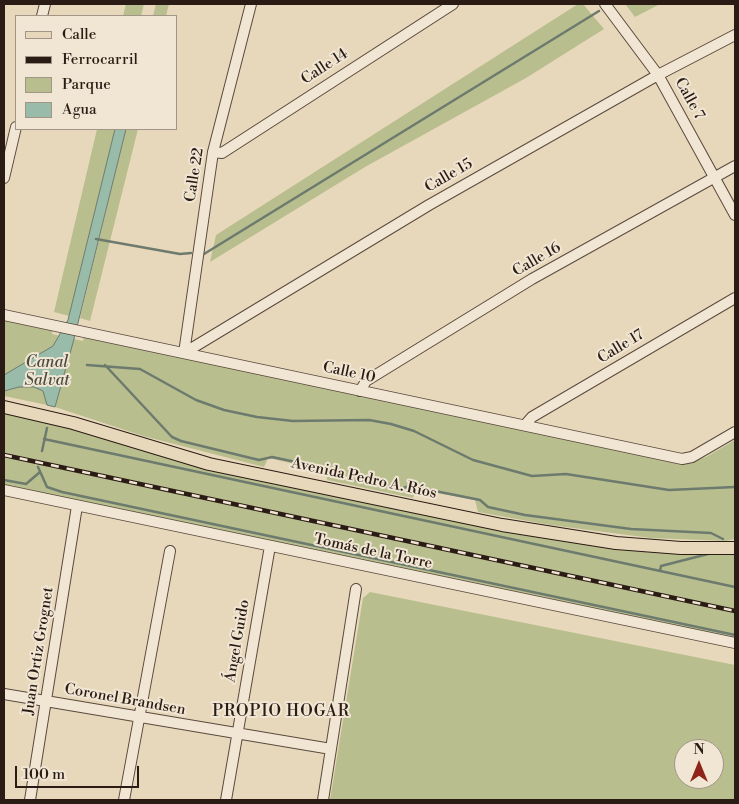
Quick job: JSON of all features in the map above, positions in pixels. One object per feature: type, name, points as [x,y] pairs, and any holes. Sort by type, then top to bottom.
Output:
[{"type":"main road","name":"Avenida Pedro A. Ríos","points":[[4,407],[73,423],[209,464],[502,525],[616,543],[681,548],[732,546]]},
{"type":"street","name":"Calle 22","points":[[184,353],[213,152],[250,4]]},
{"type":"street","name":"Calle 14","points":[[213,152],[222,153],[453,4]]},
{"type":"street","name":"Calle 7","points":[[605,4],[658,75],[735,215]]},
{"type":"street","name":"Calle 15","points":[[184,353],[428,205],[658,75],[735,35]]},
{"type":"street","points":[[4,178],[8,138]]},
{"type":"street","name":"Calle 16","points":[[360,391],[366,381],[532,279],[735,166]]},
{"type":"street","name":"Calle 17","points":[[525,426],[532,417],[735,298]]},
{"type":"street","name":"Calle 10","points":[[4,315],[525,426],[687,458],[735,432]]},
{"type":"street","name":"Tomás de la Torre","points":[[4,490],[735,644]]},
{"type":"street","name":"Juan Ortiz Grognet","points":[[30,800],[77,506]]},
{"type":"street","name":"Ángel Guido","points":[[226,800],[270,546]]},
{"type":"street","points":[[124,800],[170,551]]},
{"type":"street","points":[[323,800],[356,588]]},
{"type":"street","name":"Coronel Brandsen","points":[[4,694],[331,749]]},
{"type":"green space","points":[[126,4],[144,4],[141,15],[123,15]]},
{"type":"green space","points":[[156,4],[169,4],[166,15],[153,15]]},
{"type":"green space","points":[[578,4],[583,4],[604,29],[526,78],[365,167],[210,262],[216,235]]},
{"type":"green space","points":[[625,4],[660,4],[635,17]]},
{"type":"green space","points":[[97,130],[115,130],[69,316],[54,312]]},
{"type":"green space","points":[[126,130],[138,130],[90,321],[80,318]]},
{"type":"green space","points":[[4,318],[53,329],[52,334],[60,336],[53,346],[4,375]]},
{"type":"green space","points":[[84,337],[686,463],[706,457],[735,440],[735,539],[726,541],[651,538],[550,525],[478,512],[475,500],[416,489],[413,498],[327,480],[326,471],[268,458],[264,467],[143,436],[55,407],[74,339],[83,341]]},
{"type":"green space","points":[[19,387],[34,387],[43,391],[46,396],[47,405],[4,396],[4,391]]},
{"type":"green space","points":[[4,407],[135,443],[572,537],[735,548],[735,643],[4,490]]},
{"type":"green space","points":[[370,592],[735,665],[735,800],[330,800],[363,598]]},
{"type":"water","name":"Canal Salvat","points":[[115,130],[126,130],[74,339],[55,407],[47,405],[43,391],[34,387],[19,387],[4,391],[4,375],[53,346],[68,320]]},
{"type":"waterway","points":[[204,254],[599,11]]},
{"type":"waterway","points":[[96,239],[180,254],[191,253]]},
{"type":"waterway","points":[[87,365],[140,369],[196,400],[224,410],[257,417],[293,421],[369,420],[391,424],[414,431],[473,460],[532,476],[566,474],[669,490],[735,487]]},
{"type":"waterway","points":[[105,365],[172,437],[181,441],[259,460],[272,457],[338,471],[345,478],[400,489],[410,486],[480,500],[488,507],[525,515],[631,529],[711,533],[723,539]]},
{"type":"waterway","name":"Canal Salvat","points":[[42,451],[47,428]]},
{"type":"waterway","points":[[44,439],[735,587]]},
{"type":"waterway","points":[[38,467],[47,487],[62,492],[735,635]]},
{"type":"waterway","name":"Canal Salvat","points":[[4,480],[26,484],[40,472]]},
{"type":"waterway","points":[[660,571],[661,566],[708,554]]},
{"type":"railway","points":[[4,455],[735,611]]},
{"type":"district","name":"PROPIO HOGAR","points":[[281,712]]}]
